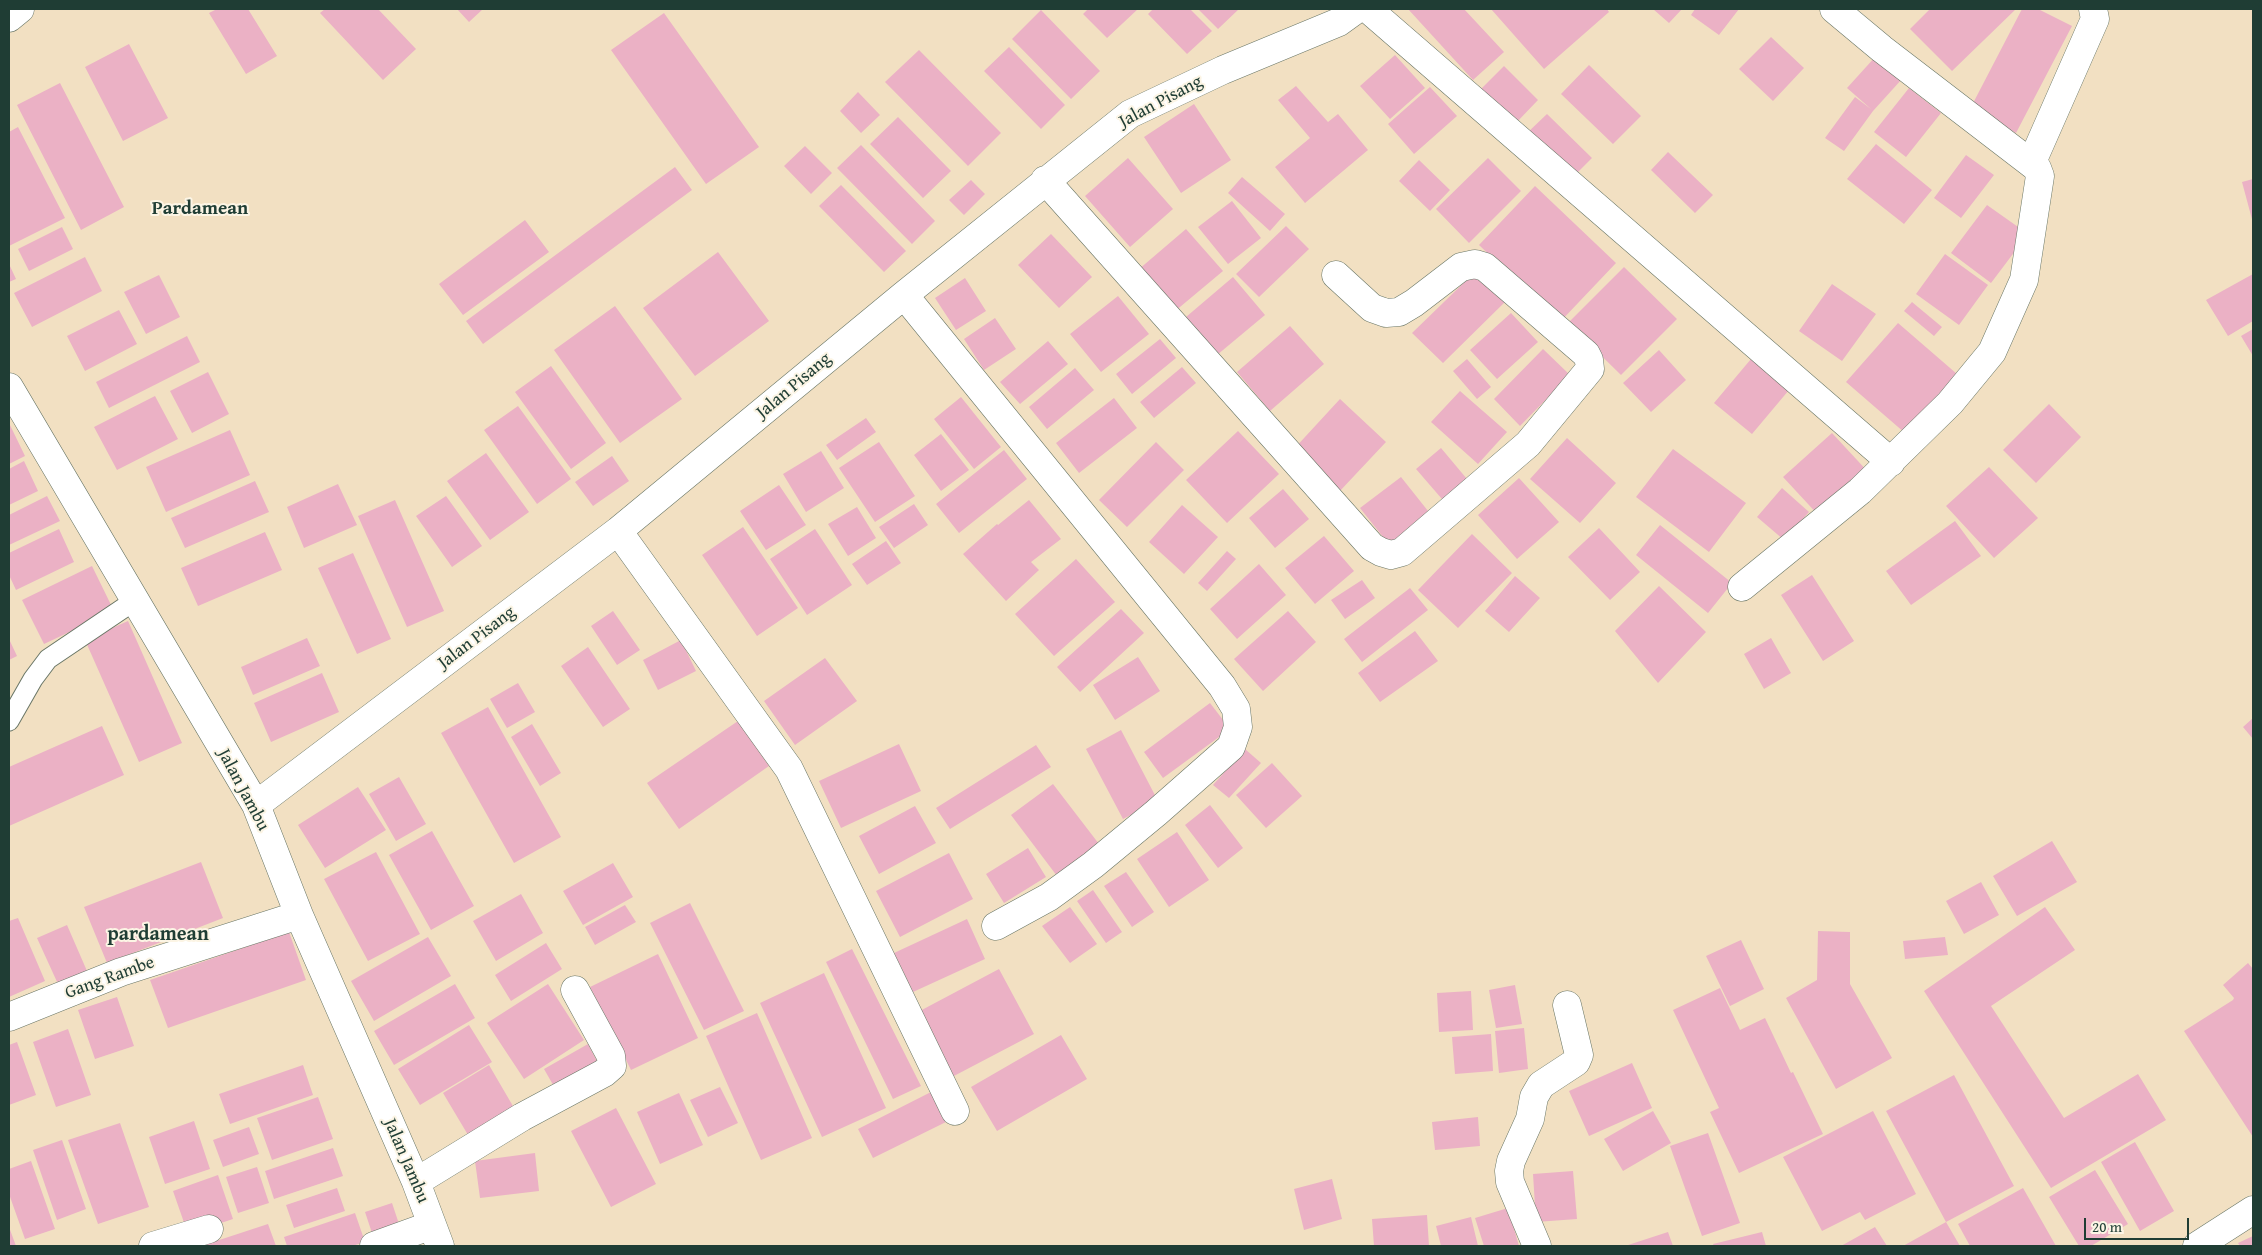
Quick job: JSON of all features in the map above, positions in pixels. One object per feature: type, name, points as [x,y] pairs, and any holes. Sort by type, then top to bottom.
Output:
[{"type":"street","points":[[9,18],[20,9]]},
{"type":"street","name":"Jalan Pisang","points":[[256,806],[618,531],[1045,180],[1130,114],[1223,70],[1339,22],[1357,9]]},
{"type":"street","points":[[1368,9],[1891,462]]},
{"type":"street","points":[[1742,587],[1834,514],[1891,462],[1950,403],[1992,352],[2024,280],[2040,176],[2037,168],[2032,162],[1882,49],[1834,9]]},
{"type":"street","points":[[2032,162],[2095,19],[2093,9]]},
{"type":"street","points":[[1045,180],[1372,547],[1391,555],[1406,549],[1528,444],[1590,369],[1589,360],[1586,354],[1485,267],[1475,264],[1460,266],[1414,303],[1399,312],[1393,313],[1386,313],[1372,308],[1336,275]]},
{"type":"street","points":[[904,295],[1222,686],[1236,709],[1238,728],[1231,747],[1094,864],[1049,897],[996,926]]},
{"type":"street","name":"Jalan Jambu","points":[[9,387],[256,806],[299,915],[416,1182],[436,1236]]},
{"type":"street","points":[[618,531],[788,769],[955,1111]]},
{"type":"street","name":"Gang Rambe","points":[[9,1017],[121,972],[299,915]]},
{"type":"street","points":[[416,1182],[522,1117],[604,1073],[612,1066],[611,1056],[575,990]]},
{"type":"street","points":[[1538,1246],[1510,1182],[1509,1171],[1530,1119],[1534,1097],[1541,1085],[1576,1062],[1579,1055],[1568,1005]]},
{"type":"street","points":[[2197,1246],[2253,1210]]},
{"type":"street","points":[[163,1245],[209,1229]]},
{"type":"street","points":[[374,1246],[436,1236]]},
{"type":"lane","points":[[9,720],[33,679],[48,658],[134,601]]},
{"type":"building","points":[[217,9],[248,9],[277,56],[246,74],[209,13]]},
{"type":"building","points":[[325,9],[378,9],[416,49],[383,80],[320,13]]},
{"type":"building","points":[[457,9],[483,9],[469,22]]},
{"type":"building","points":[[1088,9],[1138,9],[1107,38],[1083,14]]},
{"type":"building","points":[[1153,9],[1190,9],[1212,31],[1187,54],[1148,14]]},
{"type":"building","points":[[1198,9],[1239,9],[1218,29]]},
{"type":"building","points":[[1408,9],[1464,9],[1504,52],[1473,80]]},
{"type":"building","points":[[1491,9],[1607,9],[1609,12],[1544,69]]},
{"type":"building","points":[[1653,9],[1682,9],[1669,23]]},
{"type":"building","points":[[1695,9],[1739,9],[1719,35],[1691,15]]},
{"type":"building","points":[[1930,9],[2016,9],[1952,71],[1910,29]]},
{"type":"building","points":[[2022,9],[2038,9],[2072,26],[2016,133],[1970,109]]},
{"type":"building","points":[[1041,10],[1100,71],[1071,99],[1012,39]]},
{"type":"building","points":[[664,13],[759,147],[706,184],[611,50]]},
{"type":"building","points":[[1771,37],[1804,68],[1773,101],[1739,69]]},
{"type":"building","points":[[129,44],[168,118],[123,141],[85,67]]},
{"type":"building","points":[[1009,47],[1065,105],[1041,129],[984,71]]},
{"type":"building","points":[[919,50],[1001,133],[968,166],[885,82]]},
{"type":"building","points":[[1395,55],[1425,88],[1390,119],[1360,86]]},
{"type":"building","points":[[1876,56],[1902,79],[1873,111],[1844,151],[1825,138],[1855,97],[1871,109],[1847,88]]},
{"type":"building","points":[[1589,65],[1641,116],[1613,144],[1561,94]]},
{"type":"building","points":[[1504,66],[1538,100],[1515,124],[1480,90]]},
{"type":"building","points":[[60,83],[124,207],[81,230],[17,105]]},
{"type":"building","points":[[1296,86],[1328,122],[1338,114],[1368,150],[1305,203],[1275,167],[1310,138],[1278,100]]},
{"type":"building","points":[[1430,87],[1457,116],[1414,154],[1388,124]]},
{"type":"building","points":[[1909,88],[1941,113],[1906,157],[1874,132]]},
{"type":"building","points":[[858,92],[880,115],[861,133],[840,111]]},
{"type":"building","points":[[1194,104],[1231,160],[1181,193],[1144,137]]},
{"type":"building","points":[[1547,114],[1592,158],[1571,179],[1526,134]]},
{"type":"building","points":[[898,117],[951,171],[923,198],[870,144]]},
{"type":"building","points":[[18,127],[65,218],[9,246],[9,132]]},
{"type":"building","points":[[1876,144],[1932,190],[1904,224],[1847,179]]},
{"type":"building","points":[[861,145],[935,221],[912,244],[837,168]]},
{"type":"building","points":[[805,146],[832,173],[811,194],[784,166]]},
{"type":"building","points":[[1668,152],[1713,195],[1695,213],[1651,170]]},
{"type":"building","points":[[1966,155],[1994,175],[1961,218],[1934,198]]},
{"type":"building","points":[[1128,158],[1173,209],[1130,247],[1085,196]]},
{"type":"building","points":[[1488,158],[1521,191],[1469,243],[1436,209]]},
{"type":"building","points":[[1419,160],[1450,190],[1430,211],[1399,181]]},
{"type":"building","points":[[675,167],[692,190],[483,344],[466,321]]},
{"type":"building","points":[[1242,177],[1285,214],[1270,231],[1228,193]]},
{"type":"building","points":[[2253,179],[2253,223],[2242,182]]},
{"type":"building","points":[[971,180],[985,194],[964,215],[949,200]]},
{"type":"building","points":[[841,185],[906,251],[884,272],[819,206]]},
{"type":"building","points":[[1535,186],[1616,263],[1560,322],[1479,245]]},
{"type":"building","points":[[1232,201],[1261,238],[1228,264],[1198,227]]},
{"type":"building","points":[[1987,205],[2028,234],[1991,283],[1951,253]]},
{"type":"building","points":[[525,220],[549,252],[463,315],[439,284]]},
{"type":"building","points":[[1286,226],[1309,249],[1259,297],[1236,274]]},
{"type":"building","points":[[62,227],[73,249],[29,271],[18,249]]},
{"type":"building","points":[[1186,229],[1223,271],[1174,312],[1138,270]]},
{"type":"building","points":[[1051,234],[1092,277],[1059,308],[1018,265]]},
{"type":"building","points":[[718,252],[769,321],[695,376],[643,308]]},
{"type":"building","points":[[1945,254],[1988,285],[1959,325],[1916,294]]},
{"type":"building","points":[[85,257],[102,291],[32,327],[14,293]]},
{"type":"building","points":[[9,264],[16,279],[9,282]]},
{"type":"building","points":[[1624,267],[1677,319],[1621,375],[1568,323]]},
{"type":"building","points":[[1477,270],[1507,300],[1443,363],[1412,333]]},
{"type":"building","points":[[2253,274],[2253,321],[2228,336],[2206,300]]},
{"type":"building","points":[[159,275],[180,317],[146,334],[124,292]]},
{"type":"building","points":[[1233,277],[1265,315],[1217,355],[1186,317]]},
{"type":"building","points":[[965,278],[986,311],[956,330],[935,298]]},
{"type":"building","points":[[1832,284],[1876,314],[1842,361],[1799,331]]},
{"type":"building","points":[[1118,296],[1149,334],[1101,372],[1070,334]]},
{"type":"building","points":[[1912,302],[1942,327],[1934,336],[1904,311]]},
{"type":"building","points":[[615,306],[682,399],[620,443],[554,350]]},
{"type":"building","points":[[119,310],[137,344],[85,371],[67,336]]},
{"type":"building","points":[[1511,313],[1538,342],[1497,379],[1470,350]]},
{"type":"building","points":[[995,318],[1016,349],[984,370],[964,339]]},
{"type":"building","points":[[1898,323],[1957,374],[1905,433],[1846,382]]},
{"type":"building","points":[[1290,326],[1324,364],[1270,411],[1237,372]]},
{"type":"building","points":[[2253,329],[2253,356],[2241,336]]},
{"type":"building","points":[[187,336],[200,362],[109,408],[96,382]]},
{"type":"building","points":[[1160,339],[1176,358],[1132,394],[1116,374]]},
{"type":"building","points":[[1048,341],[1068,364],[1020,404],[1000,382]]},
{"type":"building","points":[[1543,349],[1570,375],[1520,426],[1494,399]]},
{"type":"building","points":[[1659,350],[1686,380],[1651,412],[1623,383]]},
{"type":"building","points":[[1467,359],[1491,387],[1477,399],[1453,371]]},
{"type":"building","points":[[1751,359],[1789,390],[1752,434],[1714,403]]},
{"type":"building","points":[[551,366],[606,443],[571,469],[515,392]]},
{"type":"building","points":[[1182,367],[1196,383],[1154,418],[1140,402]]},
{"type":"building","points":[[1075,368],[1094,390],[1047,429],[1029,407]]},
{"type":"building","points":[[208,372],[229,414],[192,433],[170,391]]},
{"type":"building","points":[[1460,391],[1507,432],[1478,464],[1431,422]]},
{"type":"building","points":[[155,396],[178,439],[117,470],[94,427]]},
{"type":"building","points":[[961,397],[1001,447],[974,469],[934,419]]},
{"type":"building","points":[[1114,398],[1137,428],[1079,473],[1056,443]]},
{"type":"building","points":[[1340,399],[1386,442],[1339,492],[1293,450]]},
{"type":"building","points":[[2049,404],[2081,437],[2036,483],[2003,450]]},
{"type":"building","points":[[518,406],[571,479],[537,504],[484,430]]},
{"type":"building","points":[[866,418],[876,432],[837,460],[826,445]]},
{"type":"building","points":[[9,423],[25,456],[9,464]]},
{"type":"building","points":[[230,430],[250,475],[166,512],[146,467]]},
{"type":"building","points":[[1238,431],[1279,474],[1227,523],[1186,480]]},
{"type":"building","points":[[1832,433],[1870,474],[1821,518],[1783,477]]},
{"type":"building","points":[[941,434],[969,470],[941,491],[914,455]]},
{"type":"building","points":[[1567,438],[1616,483],[1580,523],[1530,479]]},
{"type":"building","points":[[879,442],[915,496],[875,522],[839,468]]},
{"type":"building","points":[[1156,442],[1184,470],[1127,527],[1099,500]]},
{"type":"building","points":[[1441,448],[1472,485],[1448,506],[1416,469]]},
{"type":"building","points":[[1673,449],[1746,503],[1709,552],[1636,497]]},
{"type":"building","points":[[1004,450],[1027,479],[959,533],[936,504]]},
{"type":"building","points":[[821,451],[844,488],[806,512],[783,474]]},
{"type":"building","points":[[486,453],[529,512],[490,540],[447,481]]},
{"type":"building","points":[[612,456],[629,481],[593,506],[575,482]]},
{"type":"building","points":[[24,461],[38,491],[9,505],[9,469]]},
{"type":"building","points":[[1989,467],[2038,518],[1994,558],[1946,506]]},
{"type":"building","points":[[1401,477],[1432,516],[1391,547],[1360,508]]},
{"type":"building","points":[[1519,478],[1559,522],[1517,559],[1478,515]]},
{"type":"building","points":[[255,481],[269,512],[185,548],[171,518]]},
{"type":"building","points":[[338,484],[357,525],[304,548],[287,507]]},
{"type":"building","points":[[779,485],[806,525],[766,550],[740,511]]},
{"type":"building","points":[[1782,488],[1809,512],[1784,540],[1757,517]]},
{"type":"building","points":[[1283,489],[1309,519],[1275,548],[1249,518]]},
{"type":"building","points":[[47,496],[60,521],[9,545],[9,515]]},
{"type":"building","points":[[446,496],[482,546],[452,567],[416,516]]},
{"type":"building","points":[[395,500],[444,611],[407,627],[358,516]]},
{"type":"building","points":[[1029,500],[1061,539],[1031,562],[1039,570],[1006,601],[963,554],[997,524]]},
{"type":"building","points":[[914,504],[928,525],[894,548],[879,527]]},
{"type":"building","points":[[1182,505],[1218,537],[1184,574],[1149,542]]},
{"type":"building","points":[[857,507],[876,538],[848,556],[828,524]]},
{"type":"building","points":[[1955,521],[1981,556],[1911,605],[1886,571]]},
{"type":"building","points":[[1660,525],[1732,583],[1708,613],[1636,555]]},
{"type":"building","points":[[743,527],[798,608],[757,636],[702,555]]},
{"type":"building","points":[[1599,528],[1640,572],[1610,600],[1568,557]]},
{"type":"building","points":[[59,529],[74,562],[16,590],[9,575],[9,553]]},
{"type":"building","points":[[815,529],[852,585],[807,615],[770,559]]},
{"type":"building","points":[[265,532],[282,570],[198,606],[181,568]]},
{"type":"building","points":[[1472,534],[1512,573],[1458,628],[1418,590]]},
{"type":"building","points":[[1324,536],[1354,571],[1315,604],[1285,568]]},
{"type":"building","points":[[886,541],[901,563],[867,585],[852,564]]},
{"type":"building","points":[[1227,551],[1236,559],[1207,591],[1198,583]]},
{"type":"building","points":[[353,553],[391,639],[357,654],[318,568]]},
{"type":"building","points":[[1076,559],[1115,602],[1054,656],[1015,614]]},
{"type":"building","points":[[1259,564],[1286,595],[1237,639],[1210,609]]},
{"type":"building","points":[[92,566],[114,611],[44,644],[22,600]]},
{"type":"building","points":[[1812,575],[1854,641],[1823,661],[1781,595]]},
{"type":"building","points":[[1515,576],[1540,598],[1509,632],[1485,611]]},
{"type":"building","points":[[1362,580],[1375,598],[1345,619],[1331,600]]},
{"type":"building","points":[[1659,586],[1706,632],[1658,683],[1615,631]]},
{"type":"building","points":[[1410,588],[1428,610],[1362,662],[1344,639]]},
{"type":"building","points":[[1121,609],[1144,633],[1080,692],[1057,667]]},
{"type":"building","points":[[613,611],[640,650],[617,665],[591,626]]},
{"type":"building","points":[[1288,611],[1316,642],[1263,691],[1234,659]]},
{"type":"building","points":[[128,621],[182,743],[139,762],[85,640]]},
{"type":"building","points":[[1415,631],[1438,661],[1380,702],[1358,673]]},
{"type":"building","points":[[307,638],[320,666],[253,695],[241,667]]},
{"type":"building","points":[[1771,638],[1791,673],[1764,689],[1744,654]]},
{"type":"building","points":[[9,639],[17,656],[9,660]]},
{"type":"building","points":[[681,640],[696,671],[658,690],[643,660]]},
{"type":"building","points":[[588,647],[630,709],[603,727],[561,666]]},
{"type":"building","points":[[1138,657],[1160,691],[1115,720],[1093,685]]},
{"type":"building","points":[[825,658],[857,701],[795,745],[764,701]]},
{"type":"building","points":[[322,673],[339,712],[271,742],[254,703]]},
{"type":"building","points":[[518,683],[535,712],[507,728],[490,699]]},
{"type":"building","points":[[1210,703],[1230,729],[1163,778],[1144,752]]},
{"type":"building","points":[[488,707],[561,837],[514,863],[441,733]]},
{"type":"building","points":[[2253,718],[2253,739],[2243,727]]},
{"type":"building","points":[[738,721],[769,766],[679,829],[647,783]]},
{"type":"building","points":[[532,724],[561,773],[540,786],[511,737]]},
{"type":"building","points":[[102,726],[124,775],[9,826],[9,767]]},
{"type":"building","points":[[1121,730],[1158,801],[1123,819],[1086,749]]},
{"type":"building","points":[[899,744],[921,791],[841,828],[819,781]]},
{"type":"building","points":[[1036,745],[1051,767],[950,829],[936,808]]},
{"type":"building","points":[[1245,749],[1261,763],[1229,798],[1213,785]]},
{"type":"building","points":[[1272,763],[1302,796],[1266,828],[1236,795]]},
{"type":"building","points":[[399,777],[426,824],[396,841],[369,794]]},
{"type":"building","points":[[1053,784],[1099,844],[1057,876],[1011,815]]},
{"type":"building","points":[[358,787],[386,830],[325,868],[298,825]]},
{"type":"building","points":[[1210,805],[1243,848],[1218,868],[1185,825]]},
{"type":"building","points":[[915,806],[936,843],[879,874],[859,836]]},
{"type":"building","points":[[432,831],[474,906],[431,930],[389,855]]},
{"type":"building","points":[[1177,832],[1209,880],[1169,907],[1137,859]]},
{"type":"building","points":[[2052,841],[2077,882],[2017,916],[1993,876]]},
{"type":"building","points":[[1028,848],[1046,877],[1004,903],[986,874]]},
{"type":"building","points":[[376,852],[420,934],[368,961],[324,879]]},
{"type":"building","points":[[949,853],[973,899],[900,937],[876,891]]},
{"type":"building","points":[[201,862],[223,918],[107,963],[84,907]]},
{"type":"building","points":[[613,863],[633,897],[583,925],[563,891]]},
{"type":"building","points":[[1126,872],[1154,912],[1132,927],[1104,886]]},
{"type":"building","points":[[1981,882],[1999,915],[1964,934],[1946,901]]},
{"type":"building","points":[[1093,890],[1122,932],[1106,943],[1077,901]]},
{"type":"building","points":[[521,894],[543,933],[496,961],[473,921]]},
{"type":"building","points":[[690,903],[744,1011],[704,1030],[650,923]]},
{"type":"building","points":[[625,905],[636,922],[595,945],[585,927]]},
{"type":"building","points":[[1070,907],[1097,944],[1070,963],[1042,926]]},
{"type":"building","points":[[2045,907],[2075,950],[1991,1006],[2064,1118],[2138,1074],[2166,1120],[2051,1188],[1924,991]]},
{"type":"building","points":[[18,918],[45,981],[9,997],[9,921]]},
{"type":"building","points":[[967,919],[985,959],[913,992],[894,953]]},
{"type":"building","points":[[67,925],[87,971],[58,984],[37,938]]},
{"type":"building","points":[[1818,931],[1850,932],[1850,984],[1892,1058],[1836,1089],[1786,998],[1817,980]]},
{"type":"building","points":[[289,932],[306,980],[168,1028],[150,980]]},
{"type":"building","points":[[428,937],[451,976],[374,1021],[351,981]]},
{"type":"building","points":[[1945,937],[1948,955],[1905,959],[1903,941]]},
{"type":"building","points":[[1741,940],[1764,989],[1730,1006],[1706,956]]},
{"type":"building","points":[[546,943],[562,969],[511,1001],[495,975]]},
{"type":"building","points":[[852,949],[921,1086],[893,1099],[826,962]]},
{"type":"building","points":[[658,954],[698,1038],[631,1070],[590,987]]},
{"type":"building","points":[[2248,963],[2253,969],[2253,1137],[2184,1031],[2233,1000],[2234,998],[2223,985]]},
{"type":"building","points":[[999,969],[1034,1034],[952,1077],[918,1012]]},
{"type":"building","points":[[824,973],[886,1108],[822,1137],[760,1003]]},
{"type":"building","points":[[455,984],[475,1018],[394,1065],[374,1031]]},
{"type":"building","points":[[548,984],[584,1040],[524,1079],[487,1023]]},
{"type":"building","points":[[1515,985],[1522,1024],[1496,1028],[1489,990]]},
{"type":"building","points":[[1720,988],[1740,1030],[1765,1018],[1823,1134],[1739,1173],[1710,1112],[1719,1108],[1673,1010]]},
{"type":"building","points":[[1471,991],[1473,1030],[1439,1032],[1437,993]]},
{"type":"building","points":[[117,997],[134,1046],[95,1059],[78,1010]]},
{"type":"building","points":[[757,1013],[812,1138],[761,1160],[706,1036]]},
{"type":"building","points":[[469,1025],[492,1062],[420,1105],[398,1069]]},
{"type":"building","points":[[1524,1028],[1528,1069],[1499,1073],[1495,1031]]},
{"type":"building","points":[[68,1029],[91,1095],[56,1107],[33,1042]]},
{"type":"building","points":[[1491,1034],[1493,1071],[1455,1074],[1452,1037]]},
{"type":"building","points":[[1061,1035],[1087,1079],[997,1131],[971,1087]]},
{"type":"building","points":[[17,1042],[36,1095],[9,1105],[9,1045]]},
{"type":"building","points":[[588,1044],[599,1065],[556,1090],[544,1069]]},
{"type":"building","points":[[1632,1063],[1652,1108],[1589,1136],[1569,1091]]},
{"type":"building","points":[[303,1065],[313,1095],[230,1124],[219,1094]]},
{"type":"building","points":[[489,1065],[517,1113],[471,1140],[443,1093]]},
{"type":"building","points":[[1954,1075],[2014,1186],[1946,1222],[1886,1111]]},
{"type":"building","points":[[720,1087],[738,1123],[708,1137],[690,1100]]},
{"type":"building","points":[[931,1092],[946,1122],[873,1158],[858,1129]]},
{"type":"building","points":[[679,1093],[703,1145],[660,1164],[637,1112]]},
{"type":"building","points":[[318,1097],[333,1139],[272,1160],[257,1118]]},
{"type":"building","points":[[616,1108],[656,1184],[611,1207],[571,1131]]},
{"type":"building","points":[[1653,1111],[1671,1143],[1623,1171],[1604,1139]]},
{"type":"building","points":[[1873,1111],[1916,1194],[1865,1220],[1860,1212],[1822,1231],[1783,1157]]},
{"type":"building","points":[[1478,1117],[1480,1146],[1435,1150],[1432,1122]]},
{"type":"building","points":[[194,1121],[210,1169],[165,1184],[149,1137]]},
{"type":"building","points":[[120,1123],[149,1207],[98,1224],[68,1140]]},
{"type":"building","points":[[249,1127],[259,1154],[223,1167],[213,1140]]},
{"type":"building","points":[[1708,1133],[1740,1223],[1702,1236],[1670,1146]]},
{"type":"building","points":[[62,1140],[86,1209],[57,1220],[33,1150]]},
{"type":"building","points":[[2135,1142],[2174,1211],[2140,1231],[2101,1162]]},
{"type":"building","points":[[333,1148],[343,1176],[274,1199],[265,1171]]},
{"type":"building","points":[[535,1153],[539,1191],[480,1198],[475,1161]]},
{"type":"building","points":[[31,1161],[55,1229],[25,1239],[9,1194],[9,1169]]},
{"type":"building","points":[[257,1167],[269,1203],[238,1213],[226,1177]]},
{"type":"building","points":[[2095,1170],[2128,1224],[2091,1246],[2079,1246],[2049,1197]]},
{"type":"building","points":[[1573,1171],[1577,1219],[1536,1222],[1533,1174]]},
{"type":"building","points":[[218,1175],[233,1219],[188,1234],[173,1191]]},
{"type":"building","points":[[1332,1179],[1342,1219],[1304,1230],[1294,1189]]},
{"type":"building","points":[[337,1188],[345,1211],[294,1228],[286,1205]]},
{"type":"building","points":[[2023,1188],[2056,1246],[1970,1246],[1958,1224]]},
{"type":"building","points":[[392,1203],[401,1230],[374,1239],[365,1212]]},
{"type":"building","points":[[1508,1208],[1519,1246],[1484,1246],[1475,1218]]},
{"type":"building","points":[[355,1213],[365,1242],[352,1246],[287,1246],[284,1237]]},
{"type":"building","points":[[1427,1215],[1429,1246],[1374,1246],[1372,1219]]},
{"type":"building","points":[[1471,1217],[1478,1246],[1441,1246],[1436,1226]]},
{"type":"building","points":[[1946,1222],[1960,1246],[1903,1246]]},
{"type":"building","points":[[268,1224],[276,1246],[201,1246]]},
{"type":"building","points":[[9,1227],[16,1246],[9,1246]]},
{"type":"building","points":[[1875,1227],[1887,1246],[1841,1246]]},
{"type":"building","points":[[1668,1232],[1673,1246],[1625,1246]]},
{"type":"building","points":[[1762,1232],[1766,1246],[1714,1246],[1713,1244]]},
{"type":"building","points":[[2253,1236],[2253,1246],[2240,1246],[2238,1243]]},
{"type":"district","name":"Pardamean","points":[[200,209]]},
{"type":"district","name":"pardamean","points":[[158,935]]}]
